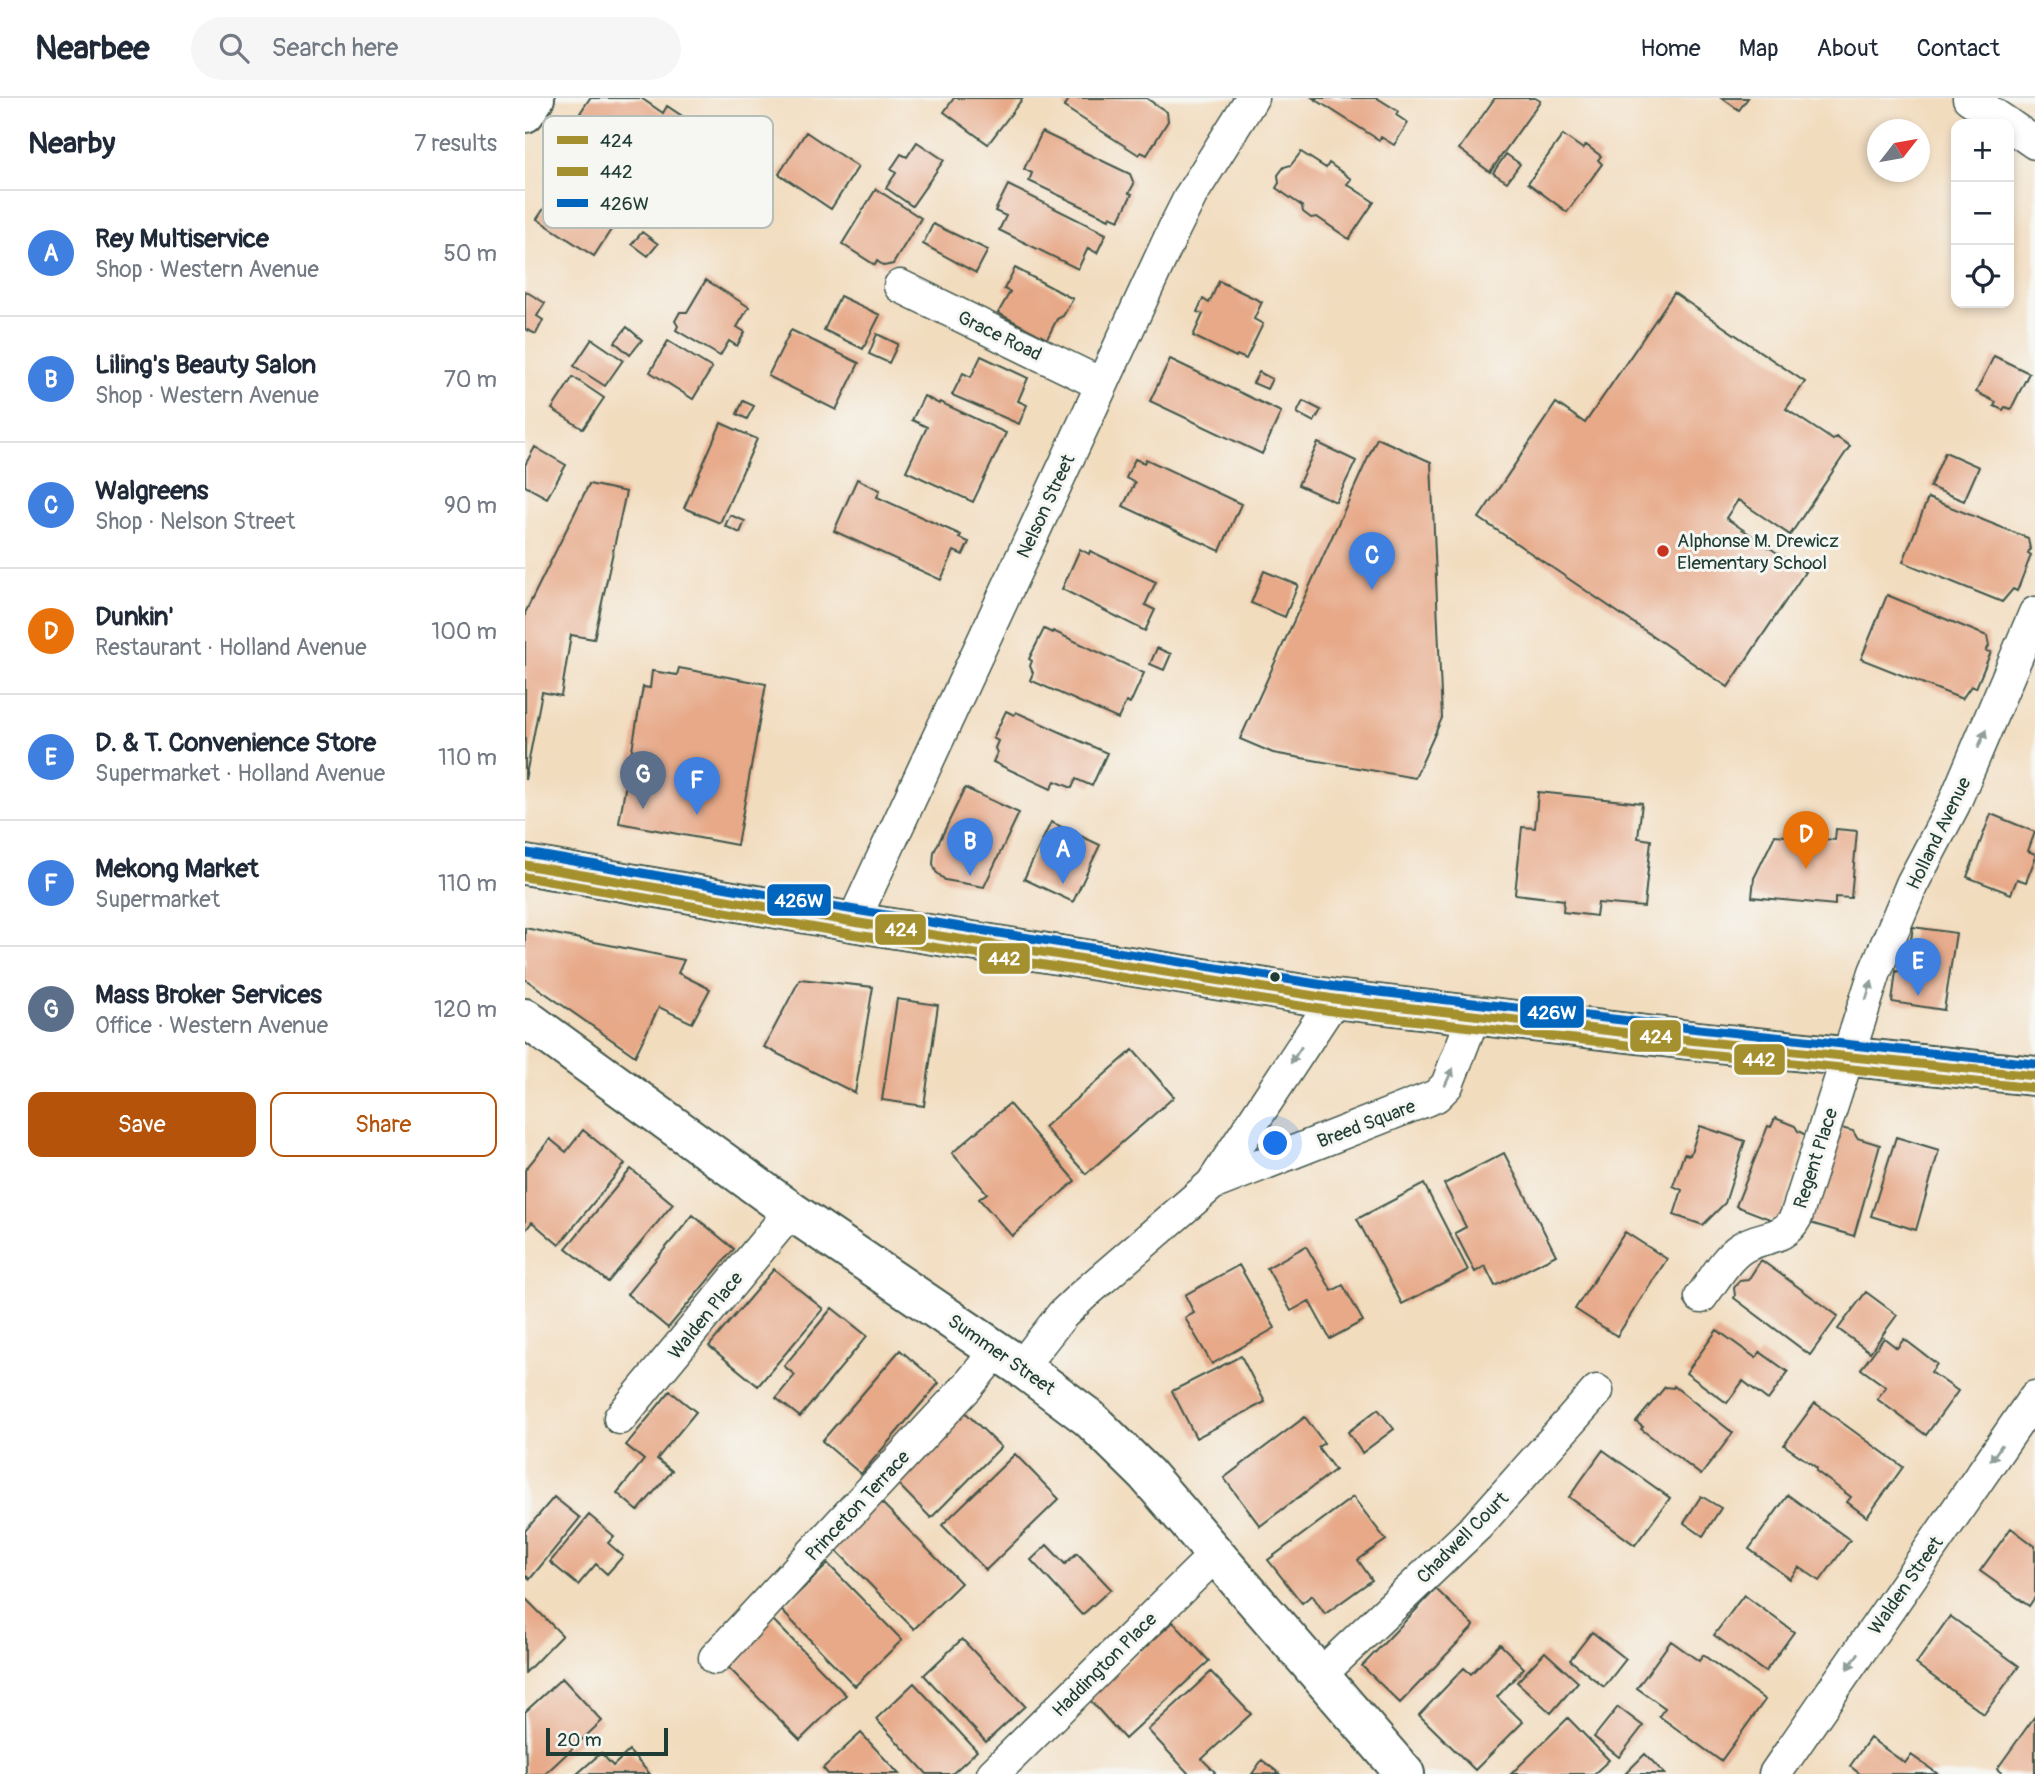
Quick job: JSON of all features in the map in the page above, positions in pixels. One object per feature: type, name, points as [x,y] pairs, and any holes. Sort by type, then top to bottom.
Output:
[{"type":"main road","points":[[525,113],[535,98]]},
{"type":"main road","points":[[525,866],[1334,999],[2035,1076]]},
{"type":"main road","name":"Summer Street","points":[[525,1018],[791,1211],[1009,1358],[1089,1418],[1146,1474],[1405,1774]]},
{"type":"street","name":"Nelson Street","points":[[853,922],[1191,195],[1252,98]]},
{"type":"street","points":[[1969,98],[1999,119]]},
{"type":"street","points":[[2014,129],[2035,143]]},
{"type":"street","name":"Grace Road","points":[[900,286],[1101,384]]},
{"type":"street","name":"Holland Avenue","points":[[1849,1056],[1875,972],[1892,930],[1912,884],[1954,804],[2035,613]]},
{"type":"street","name":"Breed Square","points":[[1009,1358],[1212,1184],[1334,999]]},
{"type":"street","name":"Breed Square","points":[[1212,1184],[1436,1096],[1447,1085],[1474,1015]]},
{"type":"street","name":"Regent Place","points":[[1701,1297],[1740,1249],[1780,1235],[1791,1226],[1849,1056]]},
{"type":"street","name":"Walden Place","points":[[620,1418],[791,1211]]},
{"type":"street","name":"Princeton Terrace","points":[[715,1658],[967,1387],[1009,1358]]},
{"type":"street","name":"Chadwell Court","points":[[1319,1676],[1477,1525],[1597,1391]]},
{"type":"street","name":"Walden Street","points":[[1775,1774],[2035,1397]]},
{"type":"street","name":"Haddington Place","points":[[993,1774],[1216,1554]]},
{"type":"building","points":[[590,98],[641,98],[663,113],[667,106],[682,116],[585,116],[580,113]]},
{"type":"building","points":[[954,98],[1023,98],[988,144],[944,112]]},
{"type":"building","points":[[1070,98],[1146,98],[1167,112],[1168,121],[1147,155],[1141,152],[1139,155],[1064,107]]},
{"type":"building","points":[[1313,98],[1377,98],[1398,111],[1396,115],[1408,123],[1394,145],[1381,137],[1379,140]]},
{"type":"building","points":[[1495,98],[1535,98],[1540,101],[1490,172],[1459,149]]},
{"type":"building","points":[[1722,98],[1748,98],[1739,110]]},
{"type":"building","points":[[806,132],[858,167],[831,209],[779,174]]},
{"type":"building","points":[[1042,132],[1130,174],[1134,184],[1129,193],[1132,194],[1119,220],[1110,216],[1109,219],[1029,181],[1032,173],[1024,169]]},
{"type":"building","points":[[1563,135],[1583,149],[1586,145],[1601,156],[1598,160],[1602,164],[1567,212],[1528,183]]},
{"type":"building","points":[[917,142],[944,160],[912,206],[886,188],[896,173],[891,169],[901,154],[907,157]]},
{"type":"building","points":[[1301,152],[1326,168],[1329,163],[1351,179],[1347,184],[1374,202],[1349,239],[1317,217],[1311,218],[1303,212],[1302,206],[1276,188],[1279,183],[1278,175],[1284,167],[1291,165]]},
{"type":"building","points":[[1506,154],[1520,164],[1507,182],[1493,173]]},
{"type":"building","points":[[1008,185],[1106,234],[1097,253],[1088,248],[1078,269],[999,230],[1006,216],[995,211]]},
{"type":"building","points":[[876,189],[921,218],[893,264],[884,266],[877,261],[875,265],[842,244]]},
{"type":"building","points":[[543,210],[543,223],[537,219]]},
{"type":"building","points":[[933,224],[988,250],[976,273],[923,244]]},
{"type":"building","points":[[551,228],[612,228],[594,256]]},
{"type":"building","points":[[642,232],[658,244],[648,256],[632,244]]},
{"type":"building","points":[[1015,268],[1073,299],[1063,316],[1057,319],[1047,339],[998,313],[1010,292],[1004,289]]},
{"type":"building","points":[[706,280],[749,307],[737,327],[745,332],[737,346],[729,341],[720,356],[676,330],[678,326],[675,321],[680,312],[687,312]]},
{"type":"building","points":[[1219,281],[1262,302],[1254,319],[1263,324],[1246,359],[1237,355],[1236,357],[1193,336],[1203,314],[1197,312],[1203,299],[1209,303]]},
{"type":"building","points":[[525,291],[545,303],[537,316],[543,320],[536,334],[525,329]]},
{"type":"building","points":[[1674,293],[1805,382],[1786,409],[1833,440],[1836,437],[1850,446],[1790,535],[1738,500],[1726,518],[1805,572],[1728,687],[1479,518],[1556,403],[1585,423]]},
{"type":"building","points":[[840,296],[880,315],[863,349],[824,330]]},
{"type":"building","points":[[627,327],[642,340],[630,355],[615,342]]},
{"type":"building","points":[[791,330],[859,363],[836,410],[768,376]]},
{"type":"building","points":[[877,334],[898,344],[889,363],[869,354]]},
{"type":"building","points":[[592,339],[623,360],[605,386],[574,366]]},
{"type":"building","points":[[668,341],[712,368],[693,399],[650,372]]},
{"type":"building","points":[[981,356],[1028,378],[1018,401],[1027,405],[1019,424],[952,395],[963,373],[971,377]]},
{"type":"building","points":[[1994,356],[2029,373],[2011,409],[2005,407],[2003,410],[1994,406],[1996,402],[1976,392]]},
{"type":"building","points":[[1170,359],[1281,412],[1262,454],[1150,401]]},
{"type":"building","points":[[1259,372],[1272,379],[1267,389],[1253,383]]},
{"type":"building","points":[[573,377],[604,398],[583,429],[552,409]]},
{"type":"building","points":[[924,396],[1006,433],[973,502],[906,471],[927,427],[912,420]]},
{"type":"building","points":[[743,401],[754,406],[747,419],[737,414]]},
{"type":"building","points":[[1303,401],[1321,410],[1314,422],[1297,413]]},
{"type":"building","points":[[721,423],[757,439],[720,523],[684,508]]},
{"type":"building","points":[[1377,438],[1431,462],[1442,718],[1415,778],[1273,753],[1240,739]]},
{"type":"building","points":[[1318,443],[1356,461],[1336,502],[1298,485]]},
{"type":"building","points":[[535,447],[566,465],[547,498],[525,486],[525,465]]},
{"type":"building","points":[[1945,452],[1979,467],[1964,501],[1930,487]]},
{"type":"building","points":[[1135,459],[1144,463],[1146,459],[1241,504],[1220,551],[1123,506],[1135,483],[1126,478]]},
{"type":"building","points":[[857,479],[880,490],[877,497],[961,535],[959,538],[969,542],[963,555],[954,551],[941,580],[834,531]]},
{"type":"building","points":[[589,484],[626,492],[594,639],[571,635],[561,696],[542,692],[525,780],[525,613]]},
{"type":"building","points":[[1928,498],[2028,538],[2028,553],[2031,555],[2017,591],[2013,589],[2002,602],[1903,562]]},
{"type":"building","points":[[730,515],[745,521],[740,533],[725,526]]},
{"type":"building","points":[[1080,549],[1089,554],[1090,551],[1156,582],[1145,605],[1155,610],[1145,631],[1062,589]]},
{"type":"building","points":[[1264,571],[1298,585],[1285,617],[1251,603]]},
{"type":"building","points":[[1887,595],[1987,636],[1989,646],[1986,651],[1991,652],[1976,688],[1971,686],[1962,699],[1861,659]]},
{"type":"building","points":[[1044,629],[1144,673],[1130,704],[1126,702],[1118,719],[1030,680],[1033,673],[1030,666],[1032,661],[1029,659]]},
{"type":"building","points":[[1157,648],[1171,654],[1164,670],[1150,664]]},
{"type":"building","points":[[679,668],[766,684],[737,845],[619,823],[643,687],[650,688],[652,671],[677,675]]},
{"type":"building","points":[[1006,711],[1014,715],[1016,712],[1107,753],[1092,786],[1076,779],[1072,788],[1055,781],[1051,789],[993,762],[998,741],[993,738]]},
{"type":"building","points":[[965,788],[1019,813],[984,887],[945,880],[936,872],[933,864],[934,852]]},
{"type":"building","points":[[1538,792],[1642,803],[1638,838],[1651,840],[1644,907],[1598,903],[1596,916],[1563,912],[1564,900],[1515,894],[1522,827],[1535,828]]},
{"type":"building","points":[[1991,814],[2035,832],[2028,851],[2035,854],[2035,859],[2026,882],[2017,879],[2011,894],[1967,877]]},
{"type":"building","points":[[1051,822],[1100,845],[1073,902],[1024,879]]},
{"type":"building","points":[[1836,829],[1857,831],[1851,898],[1835,897],[1835,905],[1752,897],[1754,878],[1775,835],[1835,840]]},
{"type":"building","points":[[1913,927],[1956,933],[1944,1010],[1892,1002],[1896,971],[1906,972]]},
{"type":"building","points":[[525,928],[684,960],[678,973],[710,989],[692,1023],[659,1007],[635,1056],[525,979]]},
{"type":"building","points":[[800,979],[873,987],[855,1093],[764,1047]]},
{"type":"building","points":[[897,999],[938,1005],[924,1106],[882,1100]]},
{"type":"building","points":[[1133,1050],[1174,1097],[1086,1174],[1044,1127]]},
{"type":"building","points":[[1009,1104],[1075,1181],[1012,1236],[979,1199],[987,1193],[952,1153]]},
{"type":"building","points":[[1775,1118],[1795,1126],[1806,1135],[1780,1223],[1736,1206],[1768,1126],[1771,1127]]},
{"type":"building","points":[[1700,1126],[1745,1141],[1725,1203],[1703,1225],[1674,1215],[1682,1190],[1673,1186],[1684,1154],[1690,1155]]},
{"type":"building","points":[[1841,1128],[1853,1131],[1857,1138],[1880,1145],[1854,1236],[1807,1222]]},
{"type":"building","points":[[583,1130],[625,1164],[559,1245],[532,1222],[525,1231],[525,1170],[550,1139],[566,1152]]},
{"type":"building","points":[[1896,1137],[1939,1150],[1916,1230],[1871,1216]]},
{"type":"building","points":[[1504,1153],[1556,1255],[1495,1286],[1485,1266],[1475,1272],[1455,1233],[1466,1227],[1444,1184]]},
{"type":"building","points":[[631,1169],[673,1204],[608,1282],[566,1248]]},
{"type":"building","points":[[1424,1184],[1468,1270],[1402,1304],[1357,1219]]},
{"type":"building","points":[[693,1215],[734,1249],[668,1328],[627,1294]]},
{"type":"building","points":[[1625,1232],[1667,1259],[1617,1336],[1575,1309]]},
{"type":"building","points":[[1306,1246],[1332,1291],[1343,1285],[1363,1321],[1330,1339],[1309,1301],[1291,1311],[1267,1268]]},
{"type":"building","points":[[1761,1260],[1838,1316],[1810,1355],[1734,1298],[1734,1288],[1739,1281],[1748,1280]]},
{"type":"building","points":[[1239,1265],[1275,1328],[1212,1364],[1185,1318],[1194,1313],[1185,1295]]},
{"type":"building","points":[[774,1269],[823,1309],[758,1386],[709,1346]]},
{"type":"building","points":[[1866,1292],[1897,1315],[1870,1352],[1838,1329]]},
{"type":"building","points":[[832,1308],[867,1336],[800,1417],[776,1398],[795,1375],[784,1366]]},
{"type":"building","points":[[1717,1330],[1756,1358],[1760,1352],[1788,1372],[1768,1400],[1743,1381],[1727,1403],[1686,1373]]},
{"type":"building","points":[[1884,1338],[1897,1348],[1904,1339],[1937,1364],[1931,1372],[1958,1391],[1926,1435],[1877,1399],[1886,1387],[1861,1369]]},
{"type":"building","points":[[900,1350],[939,1383],[861,1474],[822,1441]]},
{"type":"building","points":[[1241,1356],[1265,1402],[1196,1438],[1172,1391]]},
{"type":"building","points":[[1674,1386],[1733,1433],[1701,1475],[1641,1429],[1643,1427],[1636,1422],[1665,1387]]},
{"type":"building","points":[[670,1391],[696,1412],[657,1459],[672,1471],[638,1511],[617,1493],[644,1460],[626,1445]]},
{"type":"building","points":[[1815,1403],[1903,1467],[1867,1517],[1847,1502],[1851,1497],[1784,1445]]},
{"type":"building","points":[[1378,1409],[1394,1429],[1362,1453],[1348,1432]]},
{"type":"building","points":[[965,1412],[1001,1447],[931,1518],[896,1482]]},
{"type":"building","points":[[1305,1417],[1324,1443],[1318,1447],[1335,1470],[1260,1526],[1224,1478]]},
{"type":"building","points":[[1603,1450],[1670,1498],[1635,1545],[1569,1497]]},
{"type":"building","points":[[1015,1454],[1059,1499],[986,1570],[942,1525]]},
{"type":"building","points":[[1788,1495],[1850,1540],[1820,1581],[1799,1567],[1790,1579],[1749,1549]]},
{"type":"building","points":[[1701,1496],[1721,1508],[1703,1536],[1684,1523]]},
{"type":"building","points":[[554,1497],[580,1518],[530,1579],[525,1575],[525,1531]]},
{"type":"building","points":[[1353,1497],[1386,1540],[1358,1560],[1372,1580],[1325,1614],[1312,1595],[1302,1603],[1268,1560]]},
{"type":"building","points":[[877,1498],[961,1583],[914,1629],[830,1544]]},
{"type":"building","points":[[589,1515],[614,1536],[608,1543],[623,1556],[607,1574],[596,1564],[578,1585],[550,1562]]},
{"type":"building","points":[[2011,1528],[2035,1546],[2035,1597],[2029,1606],[1980,1571]]},
{"type":"building","points":[[1047,1545],[1065,1564],[1077,1553],[1111,1589],[1082,1615],[1031,1560]]},
{"type":"building","points":[[828,1564],[902,1640],[855,1686],[781,1610]]},
{"type":"building","points":[[1436,1589],[1474,1626],[1400,1703],[1362,1666]]},
{"type":"building","points":[[1744,1595],[1794,1632],[1765,1672],[1714,1635]]},
{"type":"building","points":[[526,1599],[562,1635],[525,1673],[525,1601]]},
{"type":"building","points":[[1950,1616],[2019,1666],[1984,1714],[1916,1664]]},
{"type":"building","points":[[772,1619],[846,1695],[800,1740],[726,1665]]},
{"type":"building","points":[[1173,1622],[1209,1661],[1125,1739],[1089,1699]]},
{"type":"building","points":[[1592,1632],[1626,1659],[1604,1687],[1570,1660]]},
{"type":"building","points":[[962,1639],[1025,1706],[986,1742],[924,1675]]},
{"type":"building","points":[[1671,1641],[1699,1661],[1703,1655],[1765,1700],[1721,1761],[1659,1716],[1665,1708],[1637,1688]]},
{"type":"building","points":[[1500,1644],[1524,1668],[1497,1697],[1523,1722],[1475,1770],[1419,1715],[1464,1668],[1471,1674]]},
{"type":"building","points":[[1545,1652],[1578,1682],[1551,1713],[1517,1682]]},
{"type":"building","points":[[1211,1672],[1251,1714],[1202,1759],[1215,1772],[1213,1774],[1189,1774],[1148,1730]]},
{"type":"building","points":[[562,1678],[602,1721],[545,1774],[526,1774],[525,1712]]},
{"type":"building","points":[[914,1683],[977,1751],[952,1774],[927,1774],[876,1719]]},
{"type":"building","points":[[1618,1707],[1643,1726],[1619,1757],[1594,1737]]},
{"type":"building","points":[[2035,1716],[2035,1774],[2003,1774],[1997,1769]]},
{"type":"building","points":[[1568,1718],[1609,1760],[1594,1774],[1511,1774]]},
{"type":"building","points":[[861,1733],[899,1774],[828,1774],[823,1768]]},
{"type":"building","points":[[1870,1738],[1905,1763],[1911,1755],[1938,1774],[1860,1774],[1850,1766]]},
{"type":"building","points":[[629,1751],[650,1774],[577,1774],[601,1753],[613,1766]]},
{"type":"building","points":[[1645,1754],[1665,1774],[1625,1774]]},
{"type":"building","points":[[1262,1760],[1280,1774],[1252,1774]]},
{"type":"transit line","name":"426W","points":[[527,853],[855,910],[1336,987],[2035,1064]]},
{"type":"transit line","name":"424","points":[[525,865],[853,922],[1334,999],[2035,1076]]},
{"type":"transit line","name":"442","points":[[525,877],[851,934],[1332,1011],[2034,1088]]},
{"type":"place","name":"Alphonse M. Drewicz Elementary School","points":[[1663,551]]},
{"type":"place","name":"Walgreens","points":[[1372,590]]},
{"type":"place","name":"Mass Broker Services","points":[[643,809]]},
{"type":"place","name":"Mekong Market","points":[[697,815]]},
{"type":"place","name":"Dunkin'","points":[[1806,869]]},
{"type":"place","name":"Liling's Beauty Salon","points":[[970,876]]},
{"type":"place","name":"Rey Multiservice","points":[[1063,884]]},
{"type":"place","name":"D. & T. Convenience Store","points":[[1918,996]]}]
